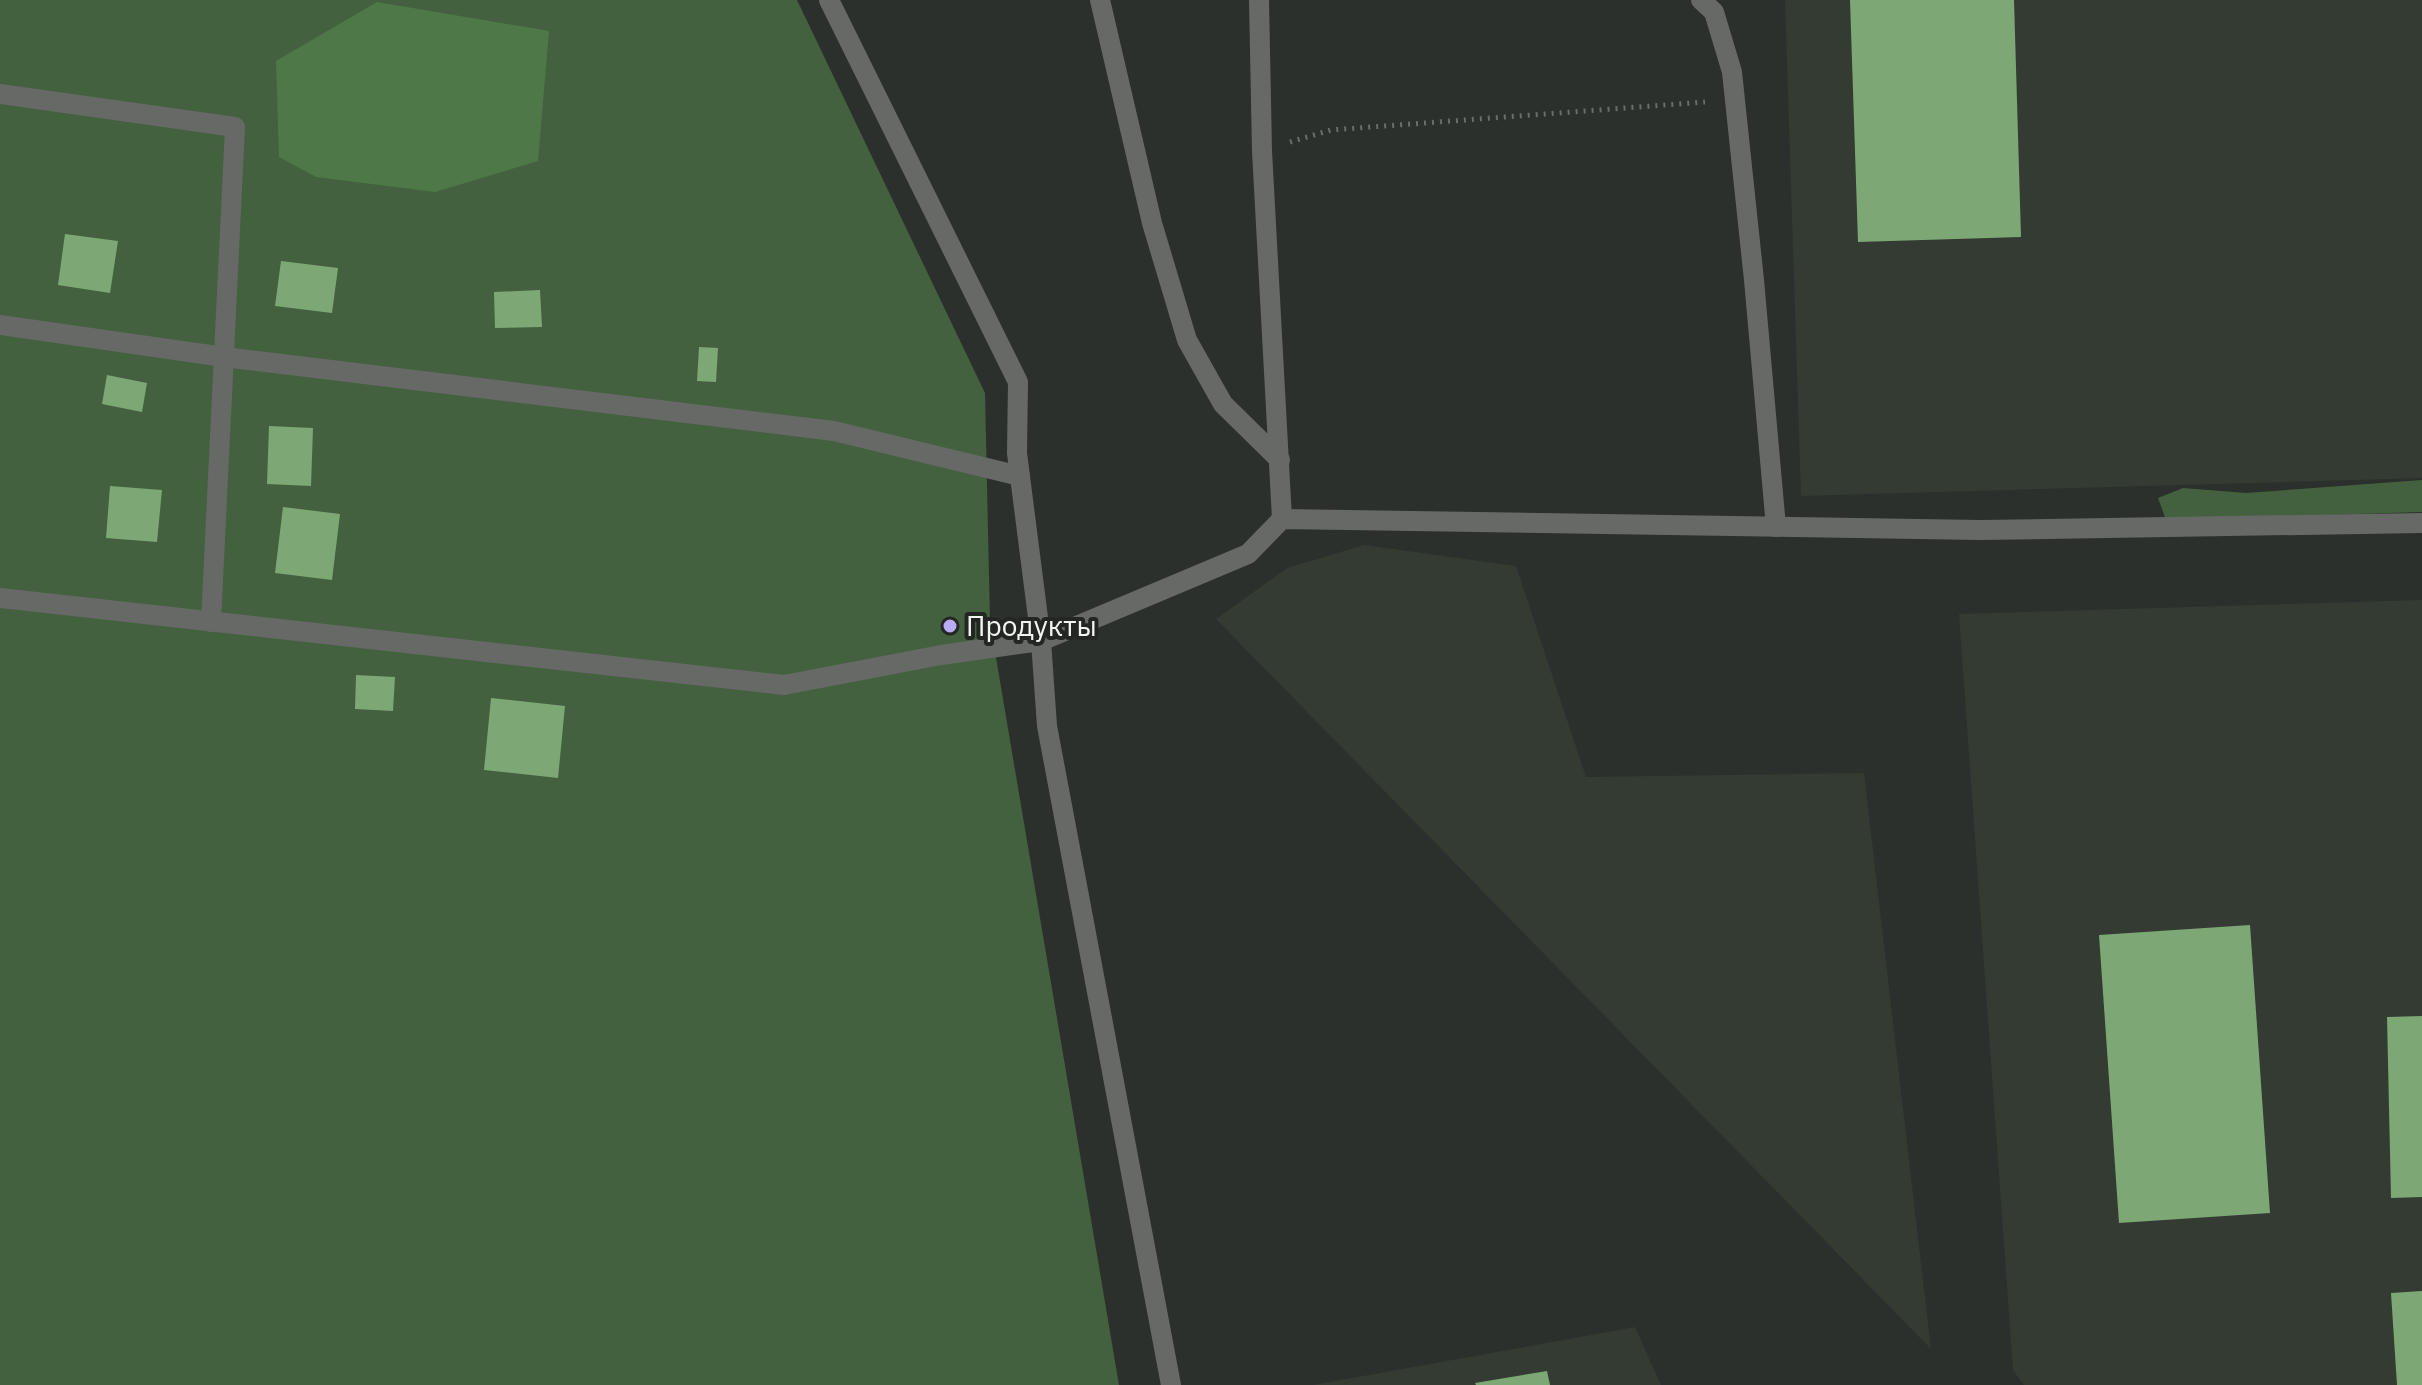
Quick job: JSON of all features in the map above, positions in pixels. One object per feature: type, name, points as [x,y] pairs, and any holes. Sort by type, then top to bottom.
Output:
[{"type":"street","points":[[829,0],[1018,382],[1017,453],[1041,641],[1047,726],[1171,1385]]},
{"type":"street","points":[[1100,0],[1152,223],[1187,340],[1223,404],[1280,460]]},
{"type":"street","points":[[0,598],[784,685],[941,655],[1041,641],[1248,554],[1282,519],[1262,151],[1259,0]]},
{"type":"street","points":[[1701,0],[1714,12],[1732,72],[1776,527]]},
{"type":"street","points":[[0,94],[235,127],[211,622]]},
{"type":"street","points":[[0,325],[224,357],[834,431],[1020,476]]},
{"type":"street","points":[[1282,519],[1980,530],[2422,523]]},
{"type":"path","points":[[1262,151],[1331,130],[1735,100]]},
{"type":"shaded area","points":[[0,0],[797,0],[985,393],[990,622],[1119,1385],[0,1385]]},
{"type":"shaded area","points":[[1785,0],[2422,0],[2422,478],[1801,496]]},
{"type":"shaded area","points":[[377,2],[549,31],[538,161],[435,192],[316,177],[279,157],[276,61]]},
{"type":"shaded area","points":[[2422,480],[2422,512],[2166,520],[2158,498],[2183,488],[2246,493]]},
{"type":"shaded area","points":[[1364,545],[1516,566],[1586,777],[1864,773],[1931,1349],[1216,619],[1287,568]]},
{"type":"shaded area","points":[[2422,600],[2422,1385],[2024,1385],[2013,1370],[1959,614]]},
{"type":"shaded area","points":[[1635,1327],[1661,1385],[1313,1385]]},
{"type":"building","points":[[1850,0],[2014,0],[2021,237],[1858,242]]},
{"type":"building","points":[[65,234],[118,241],[110,293],[58,285]]},
{"type":"building","points":[[281,261],[338,268],[332,313],[275,306]]},
{"type":"building","points":[[540,290],[542,327],[495,328],[494,292]]},
{"type":"building","points":[[699,347],[718,348],[716,382],[697,381]]},
{"type":"building","points":[[107,375],[147,383],[142,412],[102,404]]},
{"type":"building","points":[[269,426],[313,428],[311,486],[267,484]]},
{"type":"building","points":[[110,486],[162,490],[157,542],[106,538]]},
{"type":"building","points":[[283,507],[340,514],[332,580],[275,573]]},
{"type":"building","points":[[356,675],[395,677],[393,711],[355,709]]},
{"type":"building","points":[[491,698],[565,706],[558,778],[484,770]]},
{"type":"building","points":[[2250,925],[2270,1213],[2119,1223],[2099,935]]},
{"type":"building","points":[[2422,1016],[2422,1197],[2391,1198],[2387,1017]]},
{"type":"building","points":[[2422,1291],[2422,1385],[2397,1385],[2391,1293]]},
{"type":"building","points":[[1547,1371],[1550,1385],[1475,1383]]},
{"type":"place","name":"Продукты","points":[[950,626]]}]
